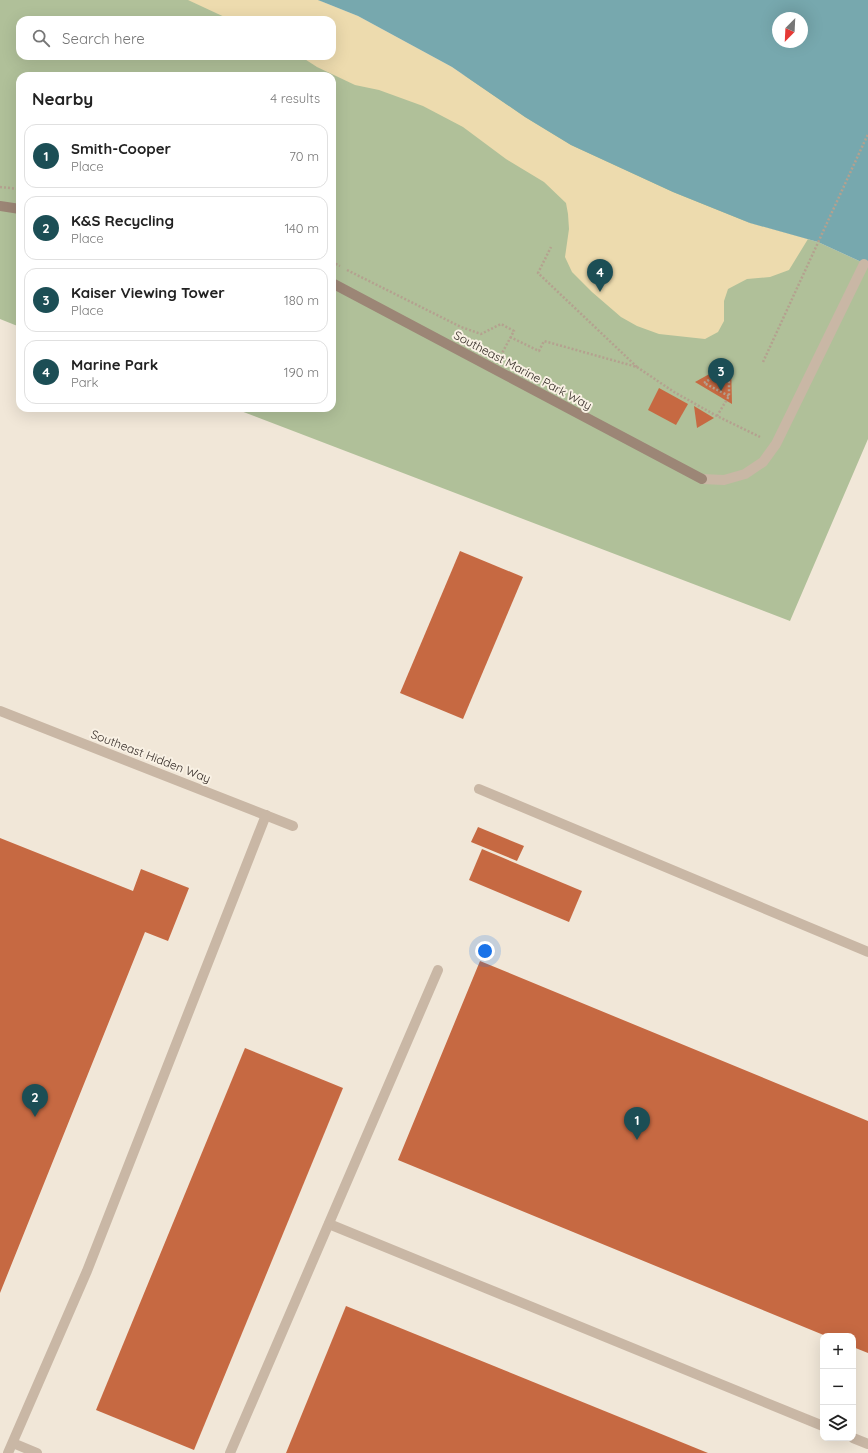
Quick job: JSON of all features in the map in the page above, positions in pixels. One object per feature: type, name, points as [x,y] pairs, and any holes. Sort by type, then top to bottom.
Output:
[{"type":"street","points":[[0,206],[16,208]]},
{"type":"street","name":"Southeast Marine Park Way","points":[[336,285],[702,479]]},
{"type":"lane","points":[[702,479],[724,480],[745,474],[763,462],[776,444],[864,264]]},
{"type":"lane","name":"Southeast Hidden Way","points":[[0,711],[293,826]]},
{"type":"lane","points":[[479,789],[868,952]]},
{"type":"lane","points":[[8,1453],[87,1271],[266,815]]},
{"type":"lane","points":[[230,1453],[438,970]]},
{"type":"lane","points":[[329,1224],[820,1425]]},
{"type":"lane","points":[[856,1439],[868,1444]]},
{"type":"lane","points":[[13,1443],[37,1453]]},
{"type":"path","points":[[763,362],[868,134]]},
{"type":"path","points":[[0,187],[16,189]]},
{"type":"path","points":[[551,247],[538,273],[637,368],[674,392],[717,416],[776,444]]},
{"type":"path","points":[[336,264],[461,327],[481,334],[501,324],[514,331],[494,369]]},
{"type":"path","points":[[510,337],[539,351],[544,340],[637,368]]},
{"type":"path","points":[[717,416],[729,396],[728,367],[704,383],[729,396]]},
{"type":"green space","points":[[0,0],[318,0],[750,223],[818,242],[868,265],[868,439],[790,621],[243,412],[336,412],[336,72],[16,72],[16,325],[0,319]]},
{"type":"sand","points":[[188,0],[318,0],[358,16],[452,67],[525,117],[571,145],[673,192],[750,223],[808,239],[789,270],[770,277],[747,279],[728,289],[724,301],[724,321],[718,332],[705,339],[659,334],[637,326],[621,317],[592,292],[572,272],[565,257],[569,229],[566,203],[544,182],[506,159],[463,127],[423,106],[379,90],[355,85],[336,76],[336,72],[328,72],[306,60],[336,60],[336,16],[222,16]]},
{"type":"water","points":[[318,0],[868,0],[868,265],[818,242],[750,223],[673,192],[571,145],[525,117],[452,67],[358,16]]},
{"type":"building","points":[[731,362],[732,404],[695,382]]},
{"type":"building","points":[[659,388],[688,404],[676,425],[648,410]]},
{"type":"building","points":[[694,406],[714,418],[697,428]]},
{"type":"building","points":[[460,551],[523,577],[463,719],[400,693]]},
{"type":"building","points":[[478,827],[524,846],[517,861],[471,842]]},
{"type":"building","points":[[0,838],[133,891],[141,869],[189,888],[168,941],[145,932],[0,1293]]},
{"type":"building","points":[[482,849],[582,891],[569,922],[469,880]]},
{"type":"building","points":[[480,961],[868,1121],[868,1353],[856,1348],[856,1333],[820,1334],[398,1160]]},
{"type":"building","points":[[245,1048],[343,1088],[194,1450],[96,1410]]},
{"type":"building","points":[[346,1306],[708,1453],[286,1453]]},
{"type":"place","name":"Marine Park","points":[[600,292]]},
{"type":"place","name":"Kaiser Viewing Tower","points":[[721,391]]},
{"type":"place","name":"K&S Recycling","points":[[35,1117]]},
{"type":"place","name":"Smith-Cooper","points":[[637,1140]]}]
